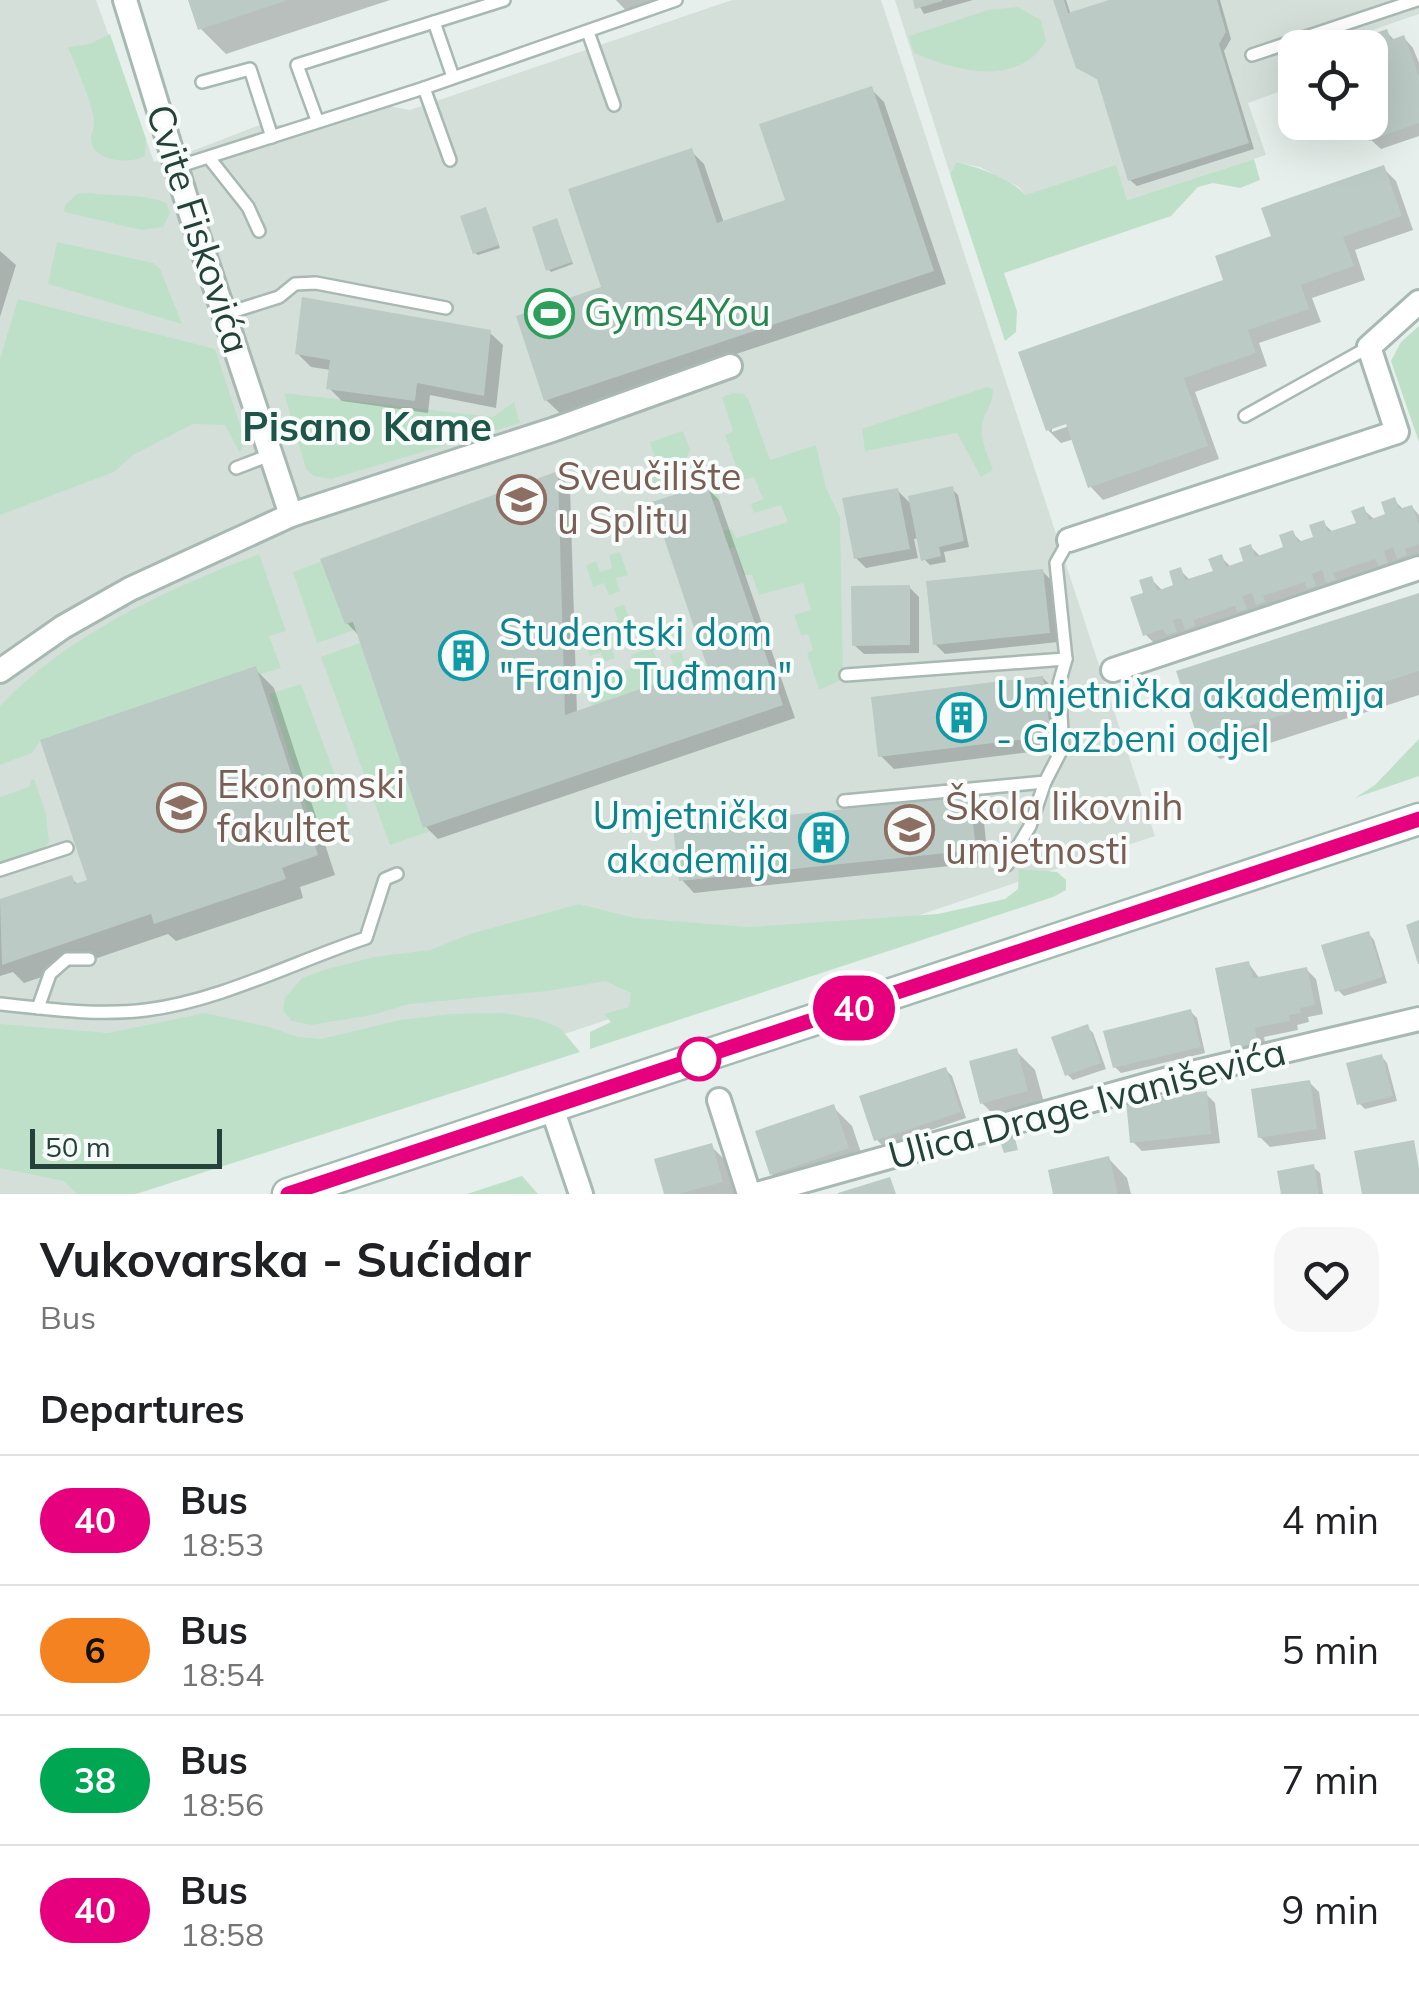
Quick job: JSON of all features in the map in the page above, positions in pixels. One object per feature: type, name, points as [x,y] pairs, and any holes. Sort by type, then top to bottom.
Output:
[{"type":"street","name":"Cvite Fiskovića","points":[[124,0],[291,516]]},
{"type":"street","points":[[1069,540],[1396,432],[1369,347],[1419,302]]},
{"type":"street","points":[[0,671],[63,627],[130,589],[291,516],[555,430],[730,366]]},
{"type":"street","points":[[1113,670],[1419,568]]},
{"type":"street","points":[[288,1194],[1419,819]]},
{"type":"street","name":"Ulica Drage Ivaniševića","points":[[757,1194],[1174,1077],[1419,1019]]},
{"type":"street","points":[[719,1100],[749,1194]]},
{"type":"street","points":[[552,1108],[581,1194]]},
{"type":"lane","points":[[317,120],[297,65],[504,0]]},
{"type":"lane","points":[[177,167],[424,88],[676,0]]},
{"type":"lane","points":[[1252,55],[1417,0]]},
{"type":"lane","points":[[434,22],[453,77]]},
{"type":"lane","points":[[588,32],[614,106]]},
{"type":"lane","points":[[202,82],[250,69],[272,138]]},
{"type":"lane","points":[[424,88],[450,160]]},
{"type":"lane","points":[[210,159],[248,207],[259,231]]},
{"type":"lane","points":[[225,314],[279,297],[295,284],[316,283],[446,308]]},
{"type":"lane","points":[[1245,416],[1369,347]]},
{"type":"lane","points":[[236,468],[270,454]]},
{"type":"lane","points":[[1006,865],[1030,826],[1062,747],[1059,684],[1066,659],[1056,563],[1069,540]]},
{"type":"lane","points":[[846,675],[1066,659]]},
{"type":"lane","points":[[844,801],[1045,782]]},
{"type":"lane","points":[[0,870],[67,848]]},
{"type":"lane","points":[[0,1004],[108,1014],[192,1000],[366,938],[385,880],[397,874]]},
{"type":"lane","points":[[38,1008],[50,974],[67,959],[90,959]]},
{"type":"shaded area","name":"Sveučilište u Splitu","points":[[0,0],[96,0],[154,162],[265,123],[306,129],[388,106],[410,110],[732,0],[881,0],[1155,836],[87,1194],[0,1194]]},
{"type":"shaded area","points":[[895,0],[1419,0],[1419,14],[1372,30],[1278,30],[1278,92],[1248,103],[1266,155],[1127,200],[1115,166],[1025,195],[1019,187],[980,167],[956,162],[950,174]]},
{"type":"green space","points":[[1018,7],[1041,20],[1046,41],[1034,56],[1019,65],[1003,70],[966,70],[914,53],[909,36],[988,10]]},
{"type":"green space","points":[[110,34],[146,139],[145,156],[132,160],[110,159],[93,147],[91,107],[68,47],[90,44]]},
{"type":"green space","points":[[1254,159],[1260,180],[1240,188],[1213,183],[1198,187],[1171,216],[1004,273],[1017,311],[1016,332],[1005,341],[950,174],[956,162],[1003,179],[1025,195],[1116,165],[1127,200]]},
{"type":"green space","points":[[77,194],[157,200],[166,203],[170,213],[163,227],[142,230],[64,212],[65,205]]},
{"type":"green space","points":[[57,242],[153,263],[160,269],[182,324],[48,284]]},
{"type":"green space","points":[[18,299],[215,349],[245,440],[240,453],[225,425],[193,424],[133,455],[114,472],[0,515],[0,359]]},
{"type":"green space","points":[[1419,326],[1419,442],[1391,361],[1401,342]]},
{"type":"green space","points":[[987,387],[993,389],[993,394],[982,433],[993,470],[981,477],[957,433],[865,451],[862,429]]},
{"type":"green space","points":[[284,393],[493,417],[514,402],[520,423],[331,479],[314,476],[306,469]]},
{"type":"green space","points":[[744,394],[748,399],[770,460],[816,445],[826,488],[840,517],[843,679],[819,690],[807,653],[813,650],[808,634],[801,635],[794,615],[811,610],[803,583],[759,595],[752,575],[743,575],[735,547],[726,549],[720,532],[732,529],[736,538],[788,522],[781,505],[754,513],[751,504],[763,499],[754,477],[741,480],[725,435],[733,431],[722,397]]},
{"type":"green space","points":[[683,431],[690,450],[686,460],[670,466],[673,477],[640,489],[645,477],[660,471],[650,442]]},
{"type":"green space","points":[[709,466],[712,477],[700,481],[704,493],[717,490],[720,499],[700,505],[682,501],[678,490],[691,485],[688,473]]},
{"type":"green space","points":[[360,547],[388,618],[317,643],[293,572]]},
{"type":"green space","points":[[620,552],[628,575],[616,578],[620,591],[609,595],[604,583],[593,587],[586,565],[596,561],[600,572],[612,568],[609,555]]},
{"type":"green space","points":[[259,554],[286,631],[269,636],[281,668],[41,740],[32,753],[0,765],[0,706],[27,680],[120,616]]},
{"type":"green space","points":[[624,605],[632,626],[607,635],[615,658],[604,662],[601,652],[590,656],[586,645],[597,640],[593,628],[618,620],[614,608]]},
{"type":"green space","points":[[360,643],[423,827],[430,831],[390,845],[321,657]]},
{"type":"green space","points":[[652,647],[661,672],[674,667],[670,655],[681,652],[685,663],[695,660],[699,672],[593,708],[588,697],[602,692],[598,680],[634,667],[631,655]]},
{"type":"green space","points":[[301,684],[351,818],[314,829],[269,694]]},
{"type":"green space","points":[[1419,739],[1419,776],[1355,798],[1375,785]]},
{"type":"green space","points":[[34,779],[46,814],[49,842],[42,850],[0,864],[0,797],[29,787]]},
{"type":"green space","points":[[1019,869],[1057,872],[1066,880],[1066,890],[590,1049],[590,1032],[611,1022],[604,1014],[629,1007],[631,993],[605,981],[548,991],[409,1004],[372,1015],[311,1025],[292,1021],[283,1011],[285,998],[302,978],[374,957],[430,950],[473,933],[579,904],[635,918],[748,927],[938,914],[1005,899],[1018,889]]},
{"type":"green space","points":[[205,1013],[298,1037],[321,1039],[400,1020],[503,1013],[538,1019],[560,1028],[580,1052],[136,1194],[77,1194],[64,1181],[0,1168],[0,1024],[108,1033]]},
{"type":"green space","points":[[522,1176],[538,1194],[467,1194]]},
{"type":"building","points":[[188,0],[285,0],[285,1],[198,30]]},
{"type":"building","points":[[913,0],[942,0],[942,1],[915,9]]},
{"type":"building","points":[[1053,0],[1064,0],[1068,13],[1109,0],[1217,0],[1226,32],[1219,44],[1249,143],[1128,181],[1097,79],[1076,68]]},
{"type":"building","points":[[1388,32],[1391,40],[1404,35],[1419,76],[1419,123],[1388,134]]},
{"type":"building","points":[[872,86],[934,271],[544,401],[516,316],[601,287],[568,189],[692,148],[717,223],[785,200],[759,124]]},
{"type":"building","points":[[1384,165],[1402,216],[1343,237],[1354,266],[1301,285],[1309,309],[1248,330],[1256,353],[1184,378],[1208,446],[1088,488],[1066,424],[1046,431],[1018,352],[1223,280],[1215,256],[1271,236],[1261,208]]},
{"type":"building","points":[[486,207],[499,245],[473,254],[460,216]]},
{"type":"building","points":[[557,218],[572,262],[546,271],[532,227]]},
{"type":"building","points":[[302,297],[491,330],[484,396],[417,383],[415,401],[326,389],[330,360],[295,354]]},
{"type":"building","name":"Studentski dom \"Franjo Tuđman\"","points":[[558,471],[565,715],[707,666],[652,502],[707,484],[783,705],[423,828],[353,622],[345,624],[320,559]]},
{"type":"building","points":[[953,486],[964,541],[939,547],[941,556],[921,561],[908,496]]},
{"type":"building","points":[[898,488],[910,549],[854,559],[842,498]]},
{"type":"building","points":[[1395,497],[1399,509],[1412,505],[1419,524],[1419,544],[1405,549],[1407,555],[1397,559],[1393,547],[1384,551],[1388,563],[1378,566],[1375,559],[1333,573],[1336,580],[1326,583],[1322,570],[1312,574],[1316,586],[1307,589],[1305,582],[1263,596],[1265,602],[1256,605],[1252,593],[1242,596],[1247,609],[1237,612],[1235,606],[1194,620],[1195,626],[1185,630],[1181,618],[1173,620],[1177,632],[1166,635],[1163,629],[1143,636],[1130,597],[1143,593],[1139,580],[1152,576],[1157,591],[1173,585],[1169,571],[1181,567],[1185,580],[1213,571],[1208,559],[1222,554],[1226,567],[1243,561],[1239,548],[1251,544],[1255,557],[1283,547],[1279,535],[1293,530],[1298,542],[1313,537],[1309,525],[1324,520],[1328,532],[1356,523],[1351,511],[1364,506],[1369,520],[1385,514],[1381,502]]},
{"type":"building","points":[[1043,569],[1050,633],[933,645],[926,581]]},
{"type":"building","points":[[910,585],[910,645],[852,646],[851,586]]},
{"type":"building","points":[[1419,593],[1419,671],[1199,742],[1176,671]]},
{"type":"building","name":"Ekonomski fakultet","points":[[256,666],[318,855],[282,868],[286,879],[154,924],[151,914],[2,965],[0,899],[72,875],[75,884],[87,880],[40,740]]},
{"type":"building","name":"Umjetnička akademija - Glazbeni odjel","points":[[1043,676],[1051,736],[878,757],[871,697]]},
{"type":"building","name":"Umjetnička akademija","points":[[970,796],[976,850],[679,881],[673,827]]},
{"type":"building","points":[[1419,920],[1419,964],[1418,964],[1406,925]]},
{"type":"building","points":[[1369,931],[1383,977],[1335,992],[1321,945]]},
{"type":"building","points":[[1249,961],[1253,978],[1307,967],[1315,1005],[1289,1015],[1290,1021],[1255,1028],[1258,1043],[1231,1049],[1215,968]]},
{"type":"building","points":[[1191,1009],[1201,1047],[1113,1068],[1103,1031]]},
{"type":"building","points":[[1088,1024],[1101,1063],[1065,1076],[1051,1037]]},
{"type":"building","points":[[1017,1048],[1028,1091],[980,1104],[969,1061]]},
{"type":"building","points":[[1382,1054],[1393,1096],[1357,1105],[1346,1063]]},
{"type":"building","points":[[946,1067],[961,1112],[874,1141],[859,1096]]},
{"type":"building","points":[[1310,1080],[1317,1129],[1258,1138],[1251,1089]]},
{"type":"building","points":[[1207,1091],[1211,1134],[1130,1143],[1126,1100]]},
{"type":"building","points":[[834,1104],[849,1148],[770,1175],[755,1131]]},
{"type":"building","points":[[1014,1135],[1018,1150],[1004,1153],[999,1138]]},
{"type":"building","points":[[1414,1140],[1419,1194],[1362,1194],[1354,1151]]},
{"type":"building","points":[[712,1143],[723,1182],[664,1194],[654,1159]]},
{"type":"building","points":[[1109,1156],[1118,1194],[1053,1194],[1048,1170]]},
{"type":"building","points":[[1314,1164],[1319,1194],[1281,1194],[1277,1171]]},
{"type":"building","points":[[890,1177],[896,1194],[838,1194],[838,1193]]},
{"type":"bus line","name":"40","points":[[288,1194],[1419,819]]},
{"type":"place","name":"Gyms4You","points":[[549,313]]},
{"type":"place","name":"Sveučilište u Splitu","points":[[522,499]]},
{"type":"place","name":"Studentski dom \"Franjo Tuđman\"","points":[[464,655]]},
{"type":"place","name":"Umjetnička akademija - Glazbeni odjel","points":[[961,717]]},
{"type":"place","name":"Ekonomski fakultet","points":[[182,807]]},
{"type":"place","name":"Škola likovnih umjetnosti","points":[[910,829]]},
{"type":"place","name":"Umjetnička akademija","points":[[824,838]]},
{"type":"district","name":"Pisano Kame","points":[[367,427]]}]
